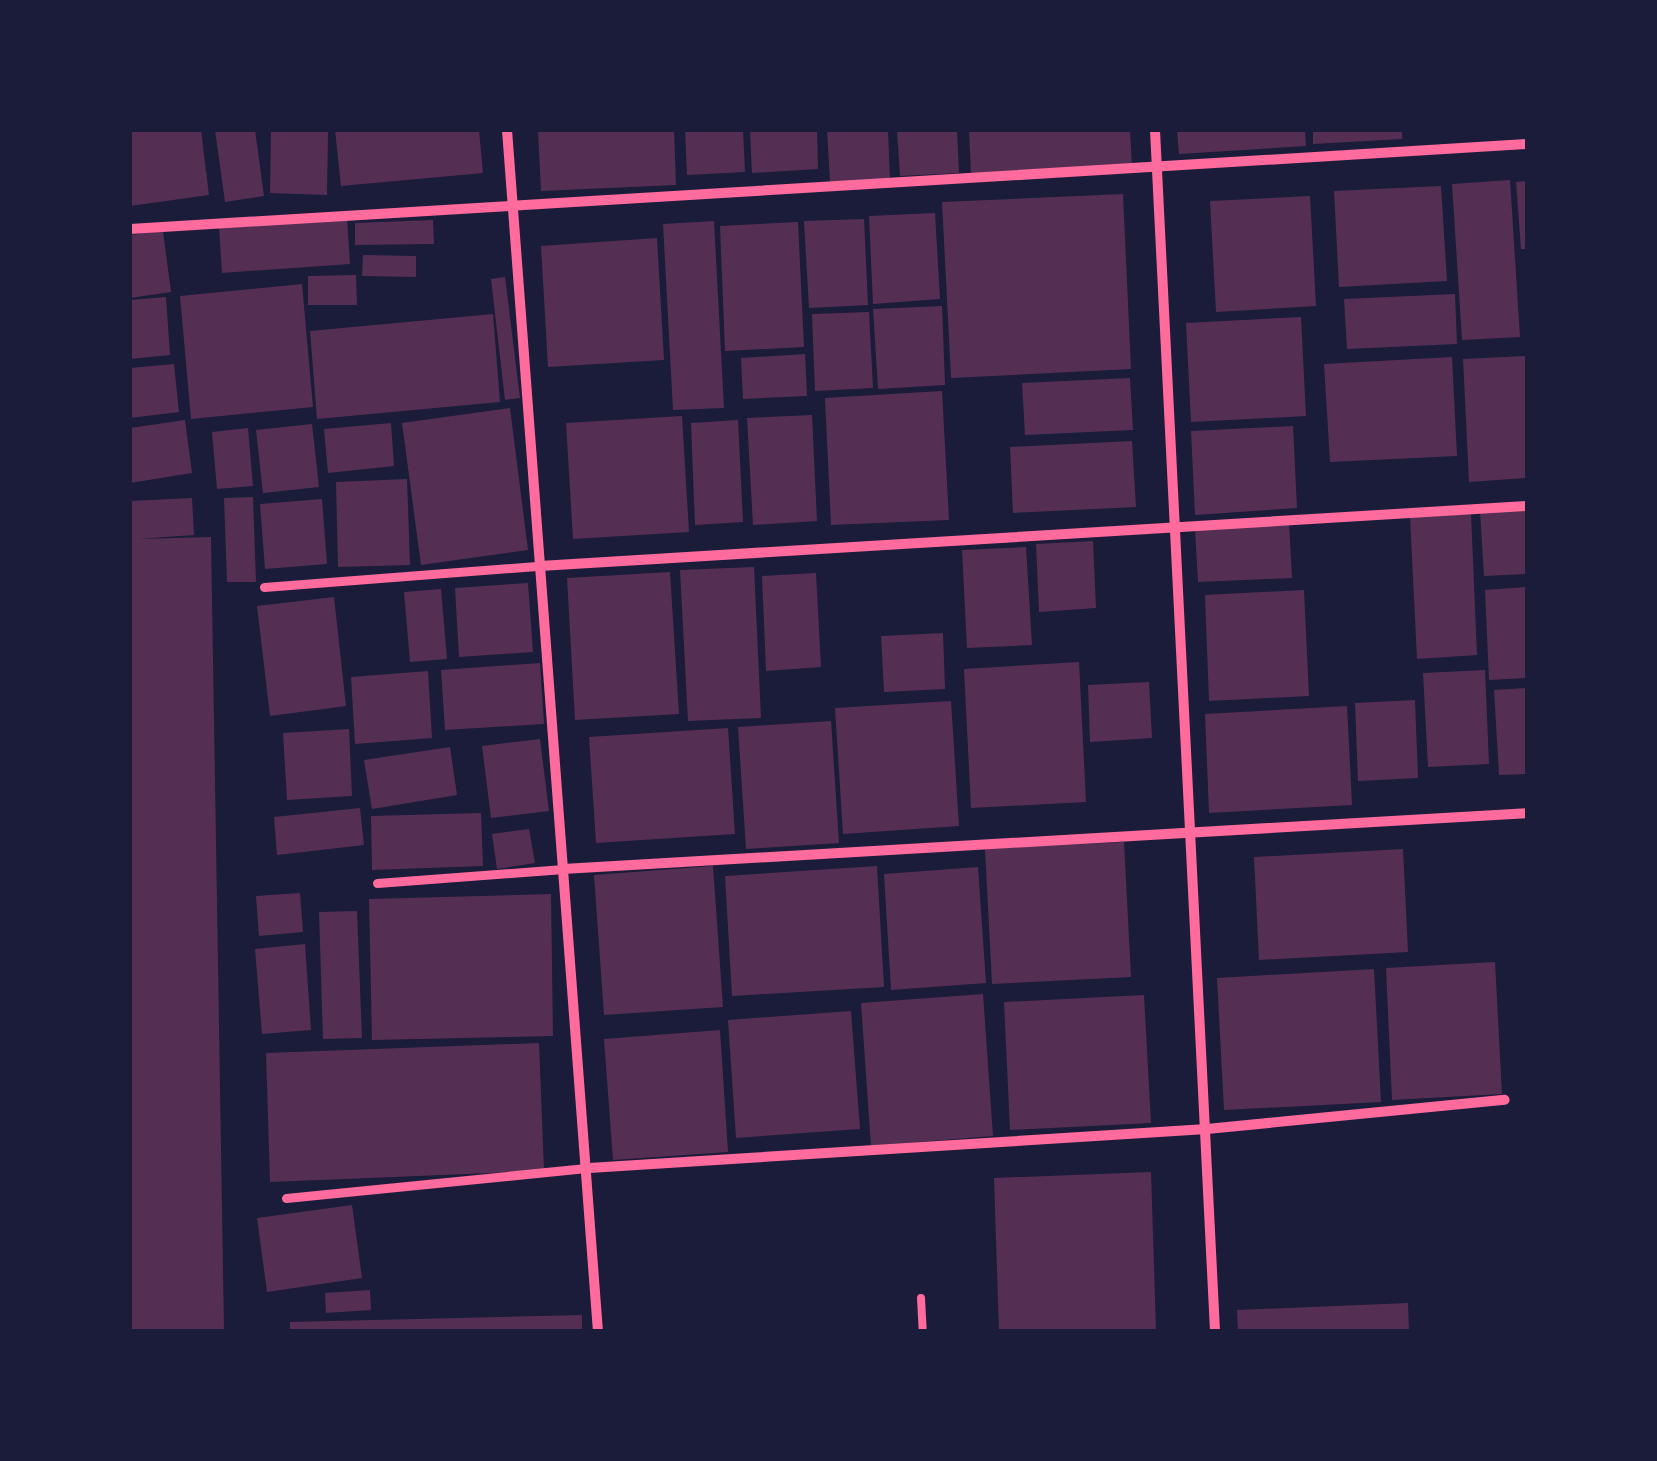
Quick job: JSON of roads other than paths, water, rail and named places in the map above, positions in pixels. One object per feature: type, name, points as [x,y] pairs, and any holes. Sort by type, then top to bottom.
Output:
[{"type":"street","points":[[507,130],[563,869],[590,1168],[598,1331]]},
{"type":"street","points":[[1156,130],[1215,1331]]},
{"type":"street","points":[[130,228],[1527,144]]},
{"type":"street","points":[[264,587],[1174,524],[1527,506]]},
{"type":"street","points":[[378,883],[1527,812]]},
{"type":"street","points":[[286,1198],[590,1168],[1207,1129],[1505,1100]]},
{"type":"lane","points":[[921,1298],[922,1331]]}]
